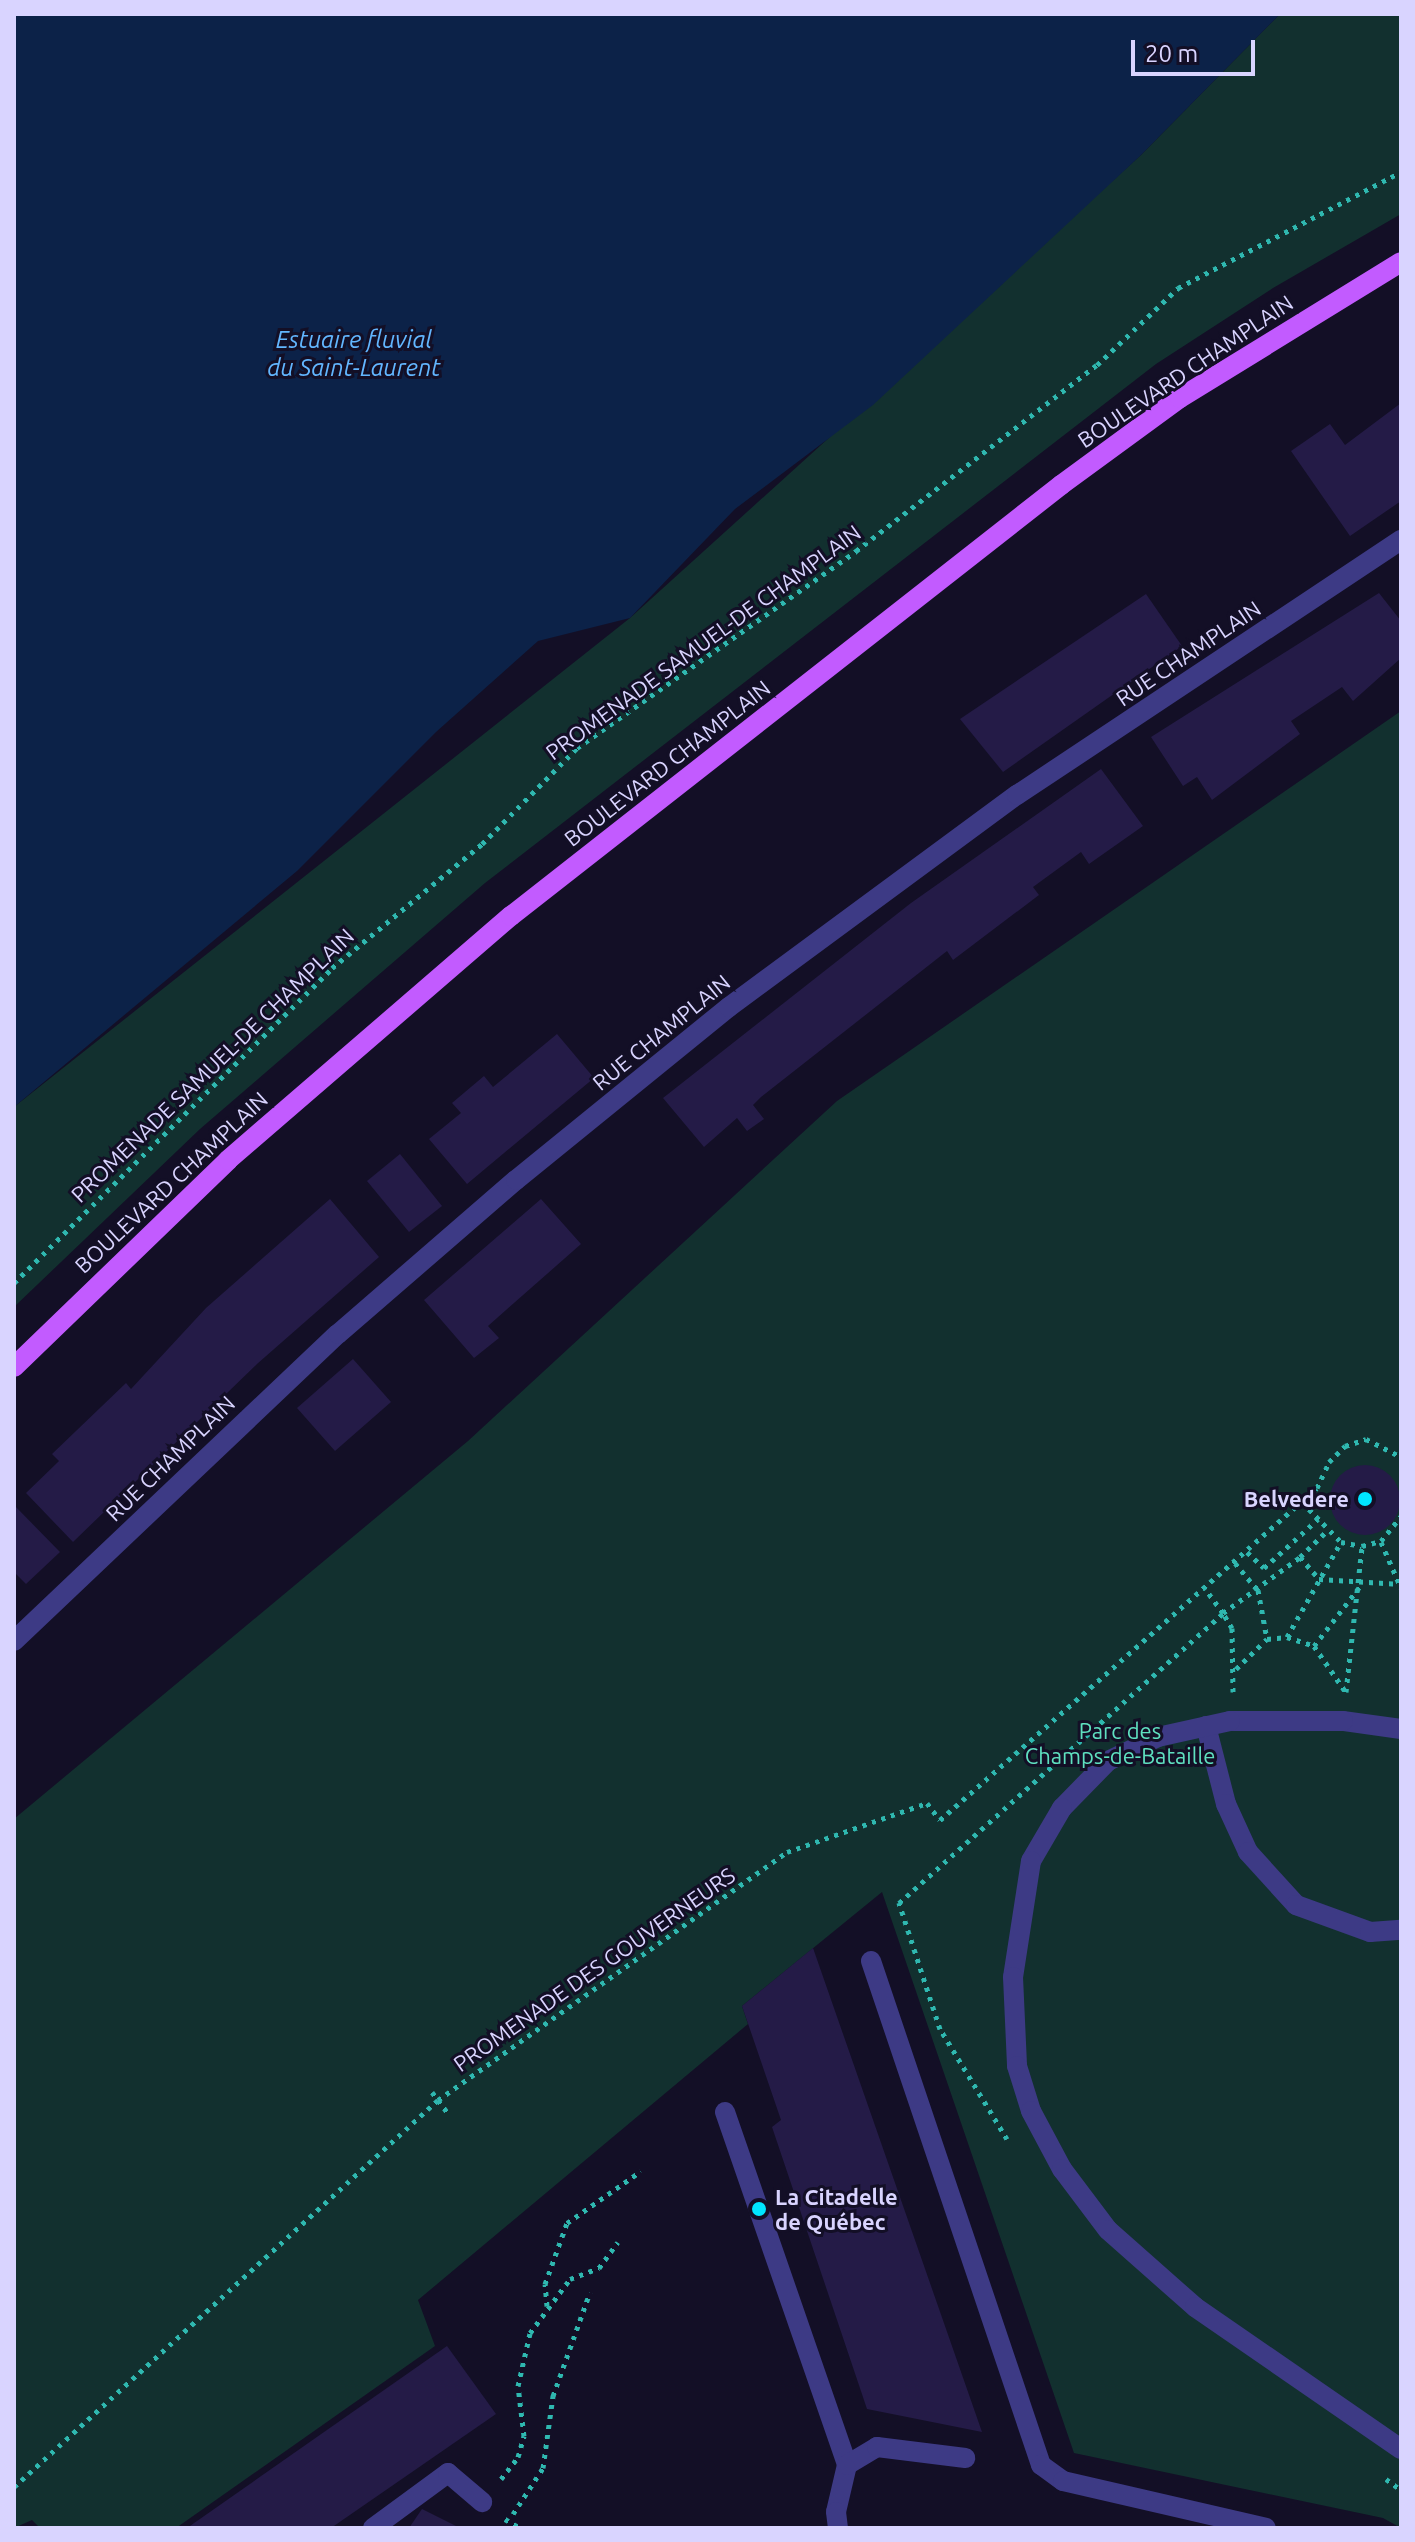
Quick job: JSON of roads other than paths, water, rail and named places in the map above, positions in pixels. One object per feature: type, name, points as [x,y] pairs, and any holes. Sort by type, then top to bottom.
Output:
[{"type":"main road","name":"BOULEVARD CHAMPLAIN","points":[[14,1367],[228,1160],[511,916],[1073,477],[1295,323],[1401,262]]},
{"type":"street","name":"RUE CHAMPLAIN","points":[[14,1641],[338,1334],[516,1180],[729,1007],[993,812],[1401,540]]},
{"type":"street","points":[[1401,1729],[1343,1721],[1230,1721],[1158,1737],[1108,1761],[1062,1808],[1031,1861],[1013,1977],[1017,2066],[1031,2111],[1062,2169],[1108,2230],[1195,2307],[1401,2449]]},
{"type":"street","points":[[1206,1726],[1226,1804],[1248,1852],[1296,1905],[1370,1932],[1401,1930]]},
{"type":"street","points":[[871,1961],[1041,2465],[1063,2481],[1266,2528]]},
{"type":"street","points":[[725,2112],[847,2465],[836,2512],[838,2528]]},
{"type":"street","points":[[847,2465],[877,2447],[965,2458]]},
{"type":"street","points":[[373,2528],[448,2473],[482,2502]]},
{"type":"water","name":"Estuaire fluvial du Saint-Laurent","points":[[14,14],[1280,14],[1141,155],[873,405],[735,509],[630,618],[538,641],[436,732],[297,871],[14,1107]]},
{"type":"place","name":"Belvedere","points":[[1365,1499]]},
{"type":"place","name":"La Citadelle de Québec","points":[[759,2209]]},
{"type":"park label","name":"Parc des Champs-de-Bataille","points":[[1120,1742]]}]
